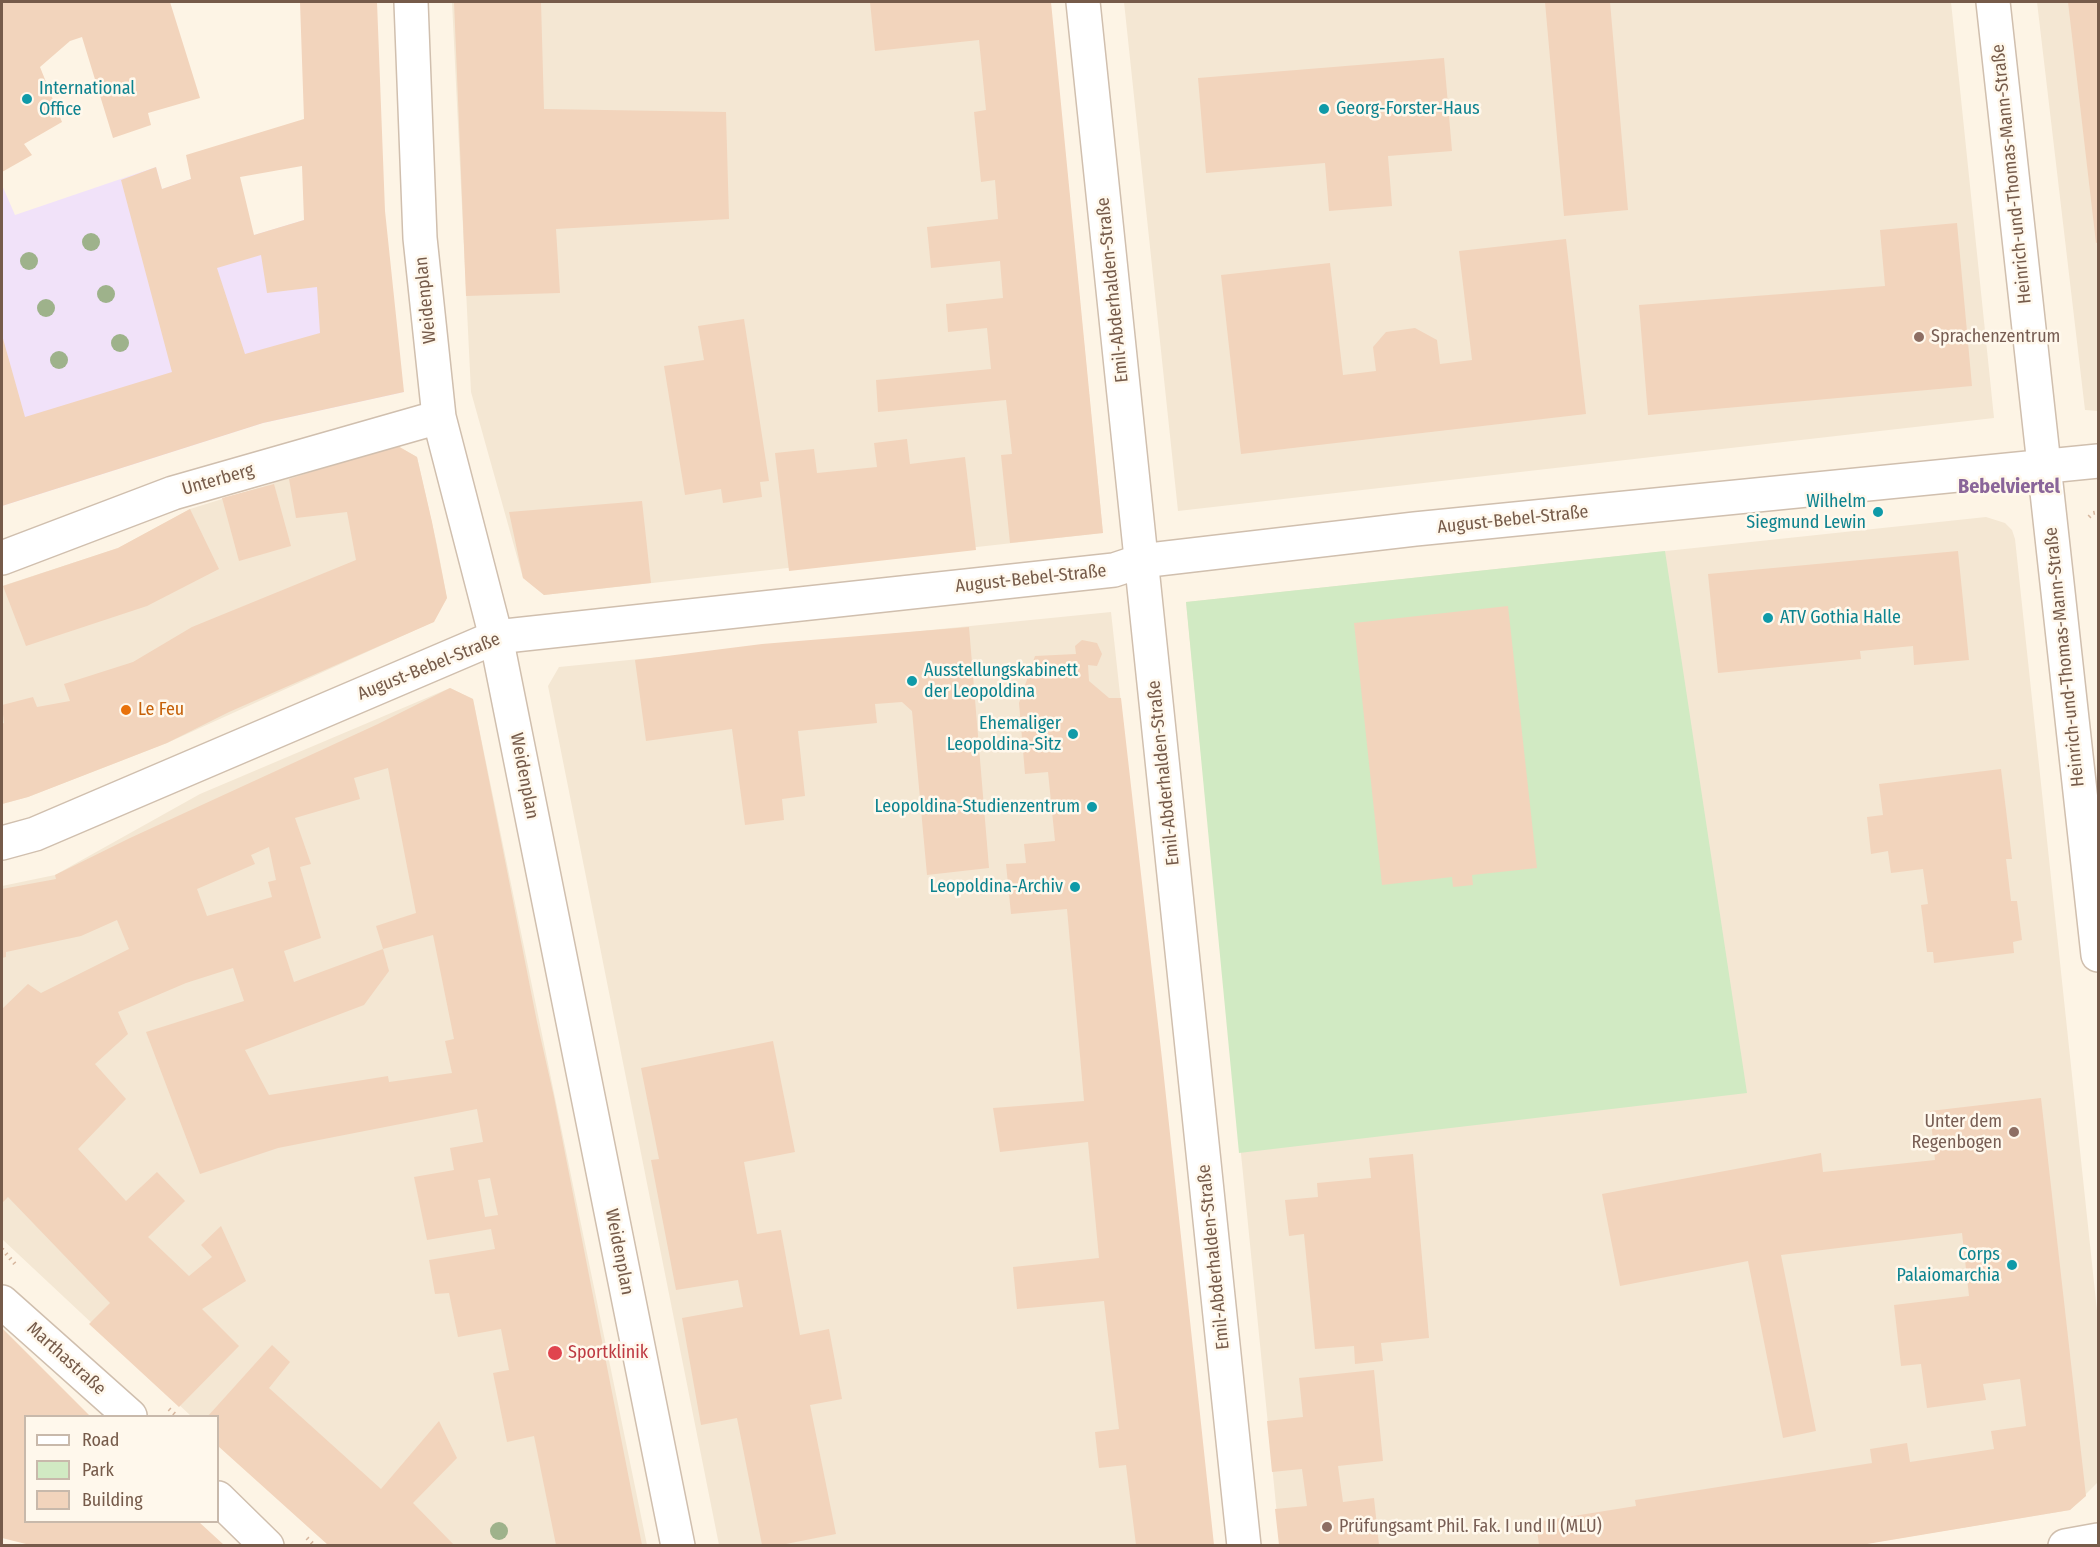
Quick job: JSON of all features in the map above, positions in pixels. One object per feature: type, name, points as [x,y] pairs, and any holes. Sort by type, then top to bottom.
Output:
[{"type":"street","name":"Weidenplan","points":[[411,2],[420,238],[439,417],[496,637],[678,1545]]},
{"type":"street","name":"Emil-Abderhalden-Straße","points":[[1083,2],[1244,1545]]},
{"type":"street","name":"Heinrich-und-Thomas-Mann-Straße","points":[[1993,2],[2098,955]]},
{"type":"street","name":"Unterberg","points":[[2,558],[172,493],[439,417]]},
{"type":"street","name":"August-Bebel-Straße","points":[[2,843],[35,834],[496,637],[1114,570],[1141,561],[1415,529],[2098,461]]},
{"type":"street","name":"Marthastraße","points":[[2,1302],[129,1415]]},
{"type":"street","points":[[219,1499],[267,1545]]},
{"type":"street","points":[[2065,1545],[2098,1540]]},
{"type":"shaded area","points":[[452,2],[1050,2],[1103,533],[544,595],[523,578],[471,392]]},
{"type":"shaded area","points":[[1124,2],[1951,2],[1994,418],[1178,511]]},
{"type":"shaded area","points":[[2037,2],[2098,2],[2098,411],[2085,410]]},
{"type":"shaded area","points":[[156,167],[162,189],[191,179],[254,235],[304,220],[404,392],[263,423],[2,506],[2,185],[15,215]]},
{"type":"shaded area","points":[[396,445],[417,457],[437,545],[447,598],[433,622],[167,743],[28,797],[2,804],[2,586],[118,548],[190,509]]},
{"type":"shaded area","points":[[1986,517],[2005,523],[2012,530],[2015,539],[2098,1320],[2098,1482],[2070,1510],[1859,1545],[1280,1545],[1186,602]]},
{"type":"shaded area","points":[[1111,612],[1213,1545],[719,1545],[548,686],[559,667]]},
{"type":"shaded area","points":[[450,688],[473,699],[647,1545],[329,1545],[219,1442],[219,1415],[190,1415],[2,1239],[2,886],[55,875],[200,794]]},
{"type":"green space","points":[[1665,551],[1747,1093],[1239,1153],[1186,602]]},
{"type":"building","points":[[2,2],[170,2],[200,98],[148,113],[151,125],[113,138],[82,37],[70,41],[40,67],[62,122],[24,144],[32,155],[2,172]]},
{"type":"building","points":[[300,2],[377,2],[385,211],[404,392],[263,423],[2,506],[2,335],[25,417],[172,372],[121,180],[156,167],[162,189],[191,179],[186,155],[304,119]],"holes":[[[302,166],[304,220],[254,235],[240,177]],[[261,255],[267,293],[317,287],[320,333],[245,354],[217,268]]]},
{"type":"building","points":[[454,2],[541,2],[544,109],[726,112],[729,219],[556,229],[560,293],[466,296]]},
{"type":"building","points":[[870,2],[1051,2],[1103,533],[1010,543],[1001,455],[1012,454],[1006,400],[878,412],[876,380],[991,369],[987,328],[948,332],[946,304],[1003,298],[1000,261],[931,268],[927,227],[998,219],[995,180],[981,182],[974,112],[986,110],[979,40],[875,51]]},
{"type":"building","points":[[1545,2],[1610,2],[1628,210],[1564,216]]},
{"type":"building","points":[[2068,2],[2098,2],[2098,242],[2096,243]]},
{"type":"building","name":"Georg-Forster-Haus","points":[[1444,58],[1452,151],[1388,156],[1392,206],[1329,211],[1325,163],[1206,173],[1198,78]]},
{"type":"building","points":[[1957,223],[1972,386],[1648,415],[1639,305],[1885,286],[1880,230]]},
{"type":"building","points":[[1566,239],[1586,414],[1241,454],[1221,275],[1330,263],[1343,375],[1376,371],[1373,347],[1386,332],[1415,328],[1437,340],[1440,364],[1472,360],[1459,251]]},
{"type":"building","points":[[744,319],[769,481],[760,482],[762,497],[723,503],[721,489],[685,495],[664,366],[704,360],[698,326]]},
{"type":"building","points":[[907,439],[910,464],[965,457],[976,550],[789,571],[775,453],[814,449],[817,473],[877,467],[874,443]]},
{"type":"building","points":[[396,445],[417,457],[432,522],[447,598],[434,622],[229,712],[167,743],[28,797],[2,804],[2,724],[4,723],[2,705],[33,697],[37,707],[70,701],[64,684],[133,662],[192,627],[356,560],[347,512],[296,518],[289,479]]},
{"type":"building","points":[[274,484],[291,546],[239,561],[222,498]]},
{"type":"building","points":[[642,501],[651,583],[544,595],[523,578],[509,512]]},
{"type":"building","points":[[190,509],[219,569],[147,606],[26,646],[3,586],[118,548]]},
{"type":"building","points":[[1958,551],[1969,660],[1914,665],[1913,646],[1860,651],[1861,659],[1718,673],[1708,574]]},
{"type":"building","points":[[1508,606],[1537,868],[1472,875],[1473,885],[1453,887],[1452,877],[1382,885],[1354,623]]},
{"type":"building","points":[[969,627],[989,868],[927,875],[912,711],[902,702],[875,704],[877,723],[798,731],[805,796],[782,799],[784,820],[745,825],[732,729],[646,741],[635,660],[762,644]]},
{"type":"building","points":[[1082,640],[1097,643],[1102,654],[1097,666],[1088,665],[1089,681],[1109,698],[1121,698],[1214,1545],[1136,1545],[1126,1465],[1099,1468],[1095,1432],[1119,1429],[1104,1301],[1017,1309],[1013,1267],[1099,1258],[1088,1142],[1000,1152],[993,1108],[1084,1101],[1067,909],[1011,914],[1006,864],[1026,863],[1024,844],[1055,841],[1048,772],[1025,774],[1019,703],[1035,656],[1076,654],[1075,646]]},
{"type":"building","points":[[450,688],[473,699],[642,1545],[556,1545],[534,1436],[507,1442],[493,1373],[509,1370],[501,1329],[458,1337],[449,1293],[435,1294],[429,1260],[495,1249],[491,1229],[427,1240],[414,1177],[454,1170],[450,1148],[483,1142],[477,1109],[278,1148],[200,1174],[146,1032],[244,1001],[233,968],[186,983],[118,1012],[128,1034],[95,1064],[126,1099],[78,1149],[126,1201],[157,1172],[185,1201],[148,1237],[189,1276],[212,1257],[201,1245],[221,1226],[246,1281],[202,1309],[239,1346],[179,1407],[89,1324],[110,1303],[8,1197],[2,1203],[2,1009],[28,984],[41,993],[129,949],[117,920],[81,936],[6,952],[6,957],[2,958],[2,889],[56,879],[55,875],[130,838],[378,724]],"holes":[[[388,768],[416,913],[376,926],[383,949],[294,982],[284,951],[321,938],[300,867],[311,864],[295,818],[360,799],[354,778]],[[269,847],[276,880],[268,882],[272,897],[207,916],[197,889],[255,864],[251,855]],[[433,935],[454,1039],[445,1041],[452,1073],[389,1082],[388,1076],[269,1095],[245,1050],[364,1005],[389,971],[383,949]],[[490,1178],[498,1215],[485,1217],[478,1180]]]},
{"type":"building","points":[[2001,769],[2012,859],[2006,859],[2011,901],[2017,901],[2022,940],[2013,942],[2014,953],[1934,963],[1933,952],[1927,952],[1921,905],[1928,904],[1923,869],[1891,873],[1888,851],[1871,854],[1867,817],[1883,815],[1879,784]]},
{"type":"building","points":[[773,1041],[795,1152],[744,1162],[757,1234],[781,1230],[800,1335],[829,1329],[842,1399],[810,1405],[836,1534],[781,1545],[762,1545],[737,1418],[701,1425],[682,1318],[743,1307],[738,1280],[676,1290],[651,1160],[659,1159],[641,1068]]},
{"type":"building","points":[[2041,1098],[2086,1496],[2070,1510],[1861,1545],[1539,1545],[1536,1522],[1636,1506],[1635,1500],[1872,1463],[1870,1449],[1907,1443],[1910,1462],[1994,1449],[1991,1431],[2026,1426],[2020,1379],[1983,1384],[1986,1400],[1927,1408],[1921,1364],[1901,1366],[1894,1305],[1969,1296],[1962,1233],[1781,1255],[1816,1431],[1783,1438],[1748,1261],[1620,1286],[1602,1194],[1821,1153],[1823,1172],[1935,1160],[1930,1111]]},
{"type":"building","points":[[1413,1154],[1429,1338],[1381,1343],[1383,1361],[1355,1364],[1354,1346],[1315,1349],[1304,1234],[1289,1236],[1285,1200],[1318,1197],[1317,1183],[1371,1178],[1369,1158]]},
{"type":"building","points":[[2,1328],[89,1415],[24,1415],[24,1523],[200,1523],[224,1545],[30,1545],[2,1538]]},
{"type":"building","points":[[272,1345],[290,1362],[269,1388],[381,1489],[439,1421],[457,1458],[413,1503],[454,1545],[328,1545],[219,1447],[219,1415],[209,1415]]},
{"type":"building","points":[[1374,1370],[1383,1461],[1338,1466],[1343,1502],[1374,1498],[1379,1545],[1279,1545],[1275,1509],[1307,1506],[1302,1469],[1272,1472],[1267,1421],[1303,1417],[1299,1378]]},
{"type":"place","name":"International Office","points":[[27,99]]},
{"type":"place","name":"Georg-Forster-Haus","points":[[1324,109]]},
{"type":"place","name":"Sprachenzentrum","points":[[1919,337]]},
{"type":"place","name":"Wilhelm Siegmund Lewin","points":[[1878,512]]},
{"type":"place","name":"ATV Gothia Halle","points":[[1768,618]]},
{"type":"place","name":"Ausstellungskabinett der Leopoldina","points":[[912,681]]},
{"type":"place","name":"Le Feu","points":[[126,710]]},
{"type":"place","name":"Ehemaliger Leopoldina-Sitz","points":[[1073,734]]},
{"type":"place","name":"Leopoldina-Studienzentrum","points":[[1092,807]]},
{"type":"place","name":"Leopoldina-Archiv","points":[[1075,887]]},
{"type":"place","name":"Unter dem Regenbogen","points":[[2014,1132]]},
{"type":"place","name":"Corps Palaiomarchia","points":[[2012,1265]]},
{"type":"place","name":"Sportklinik","points":[[555,1353]]},
{"type":"place","name":"Prüfungsamt Phil. Fak. I und II (MLU)","points":[[1327,1527]]},
{"type":"district","name":"Bebelviertel","points":[[2009,487]]}]
